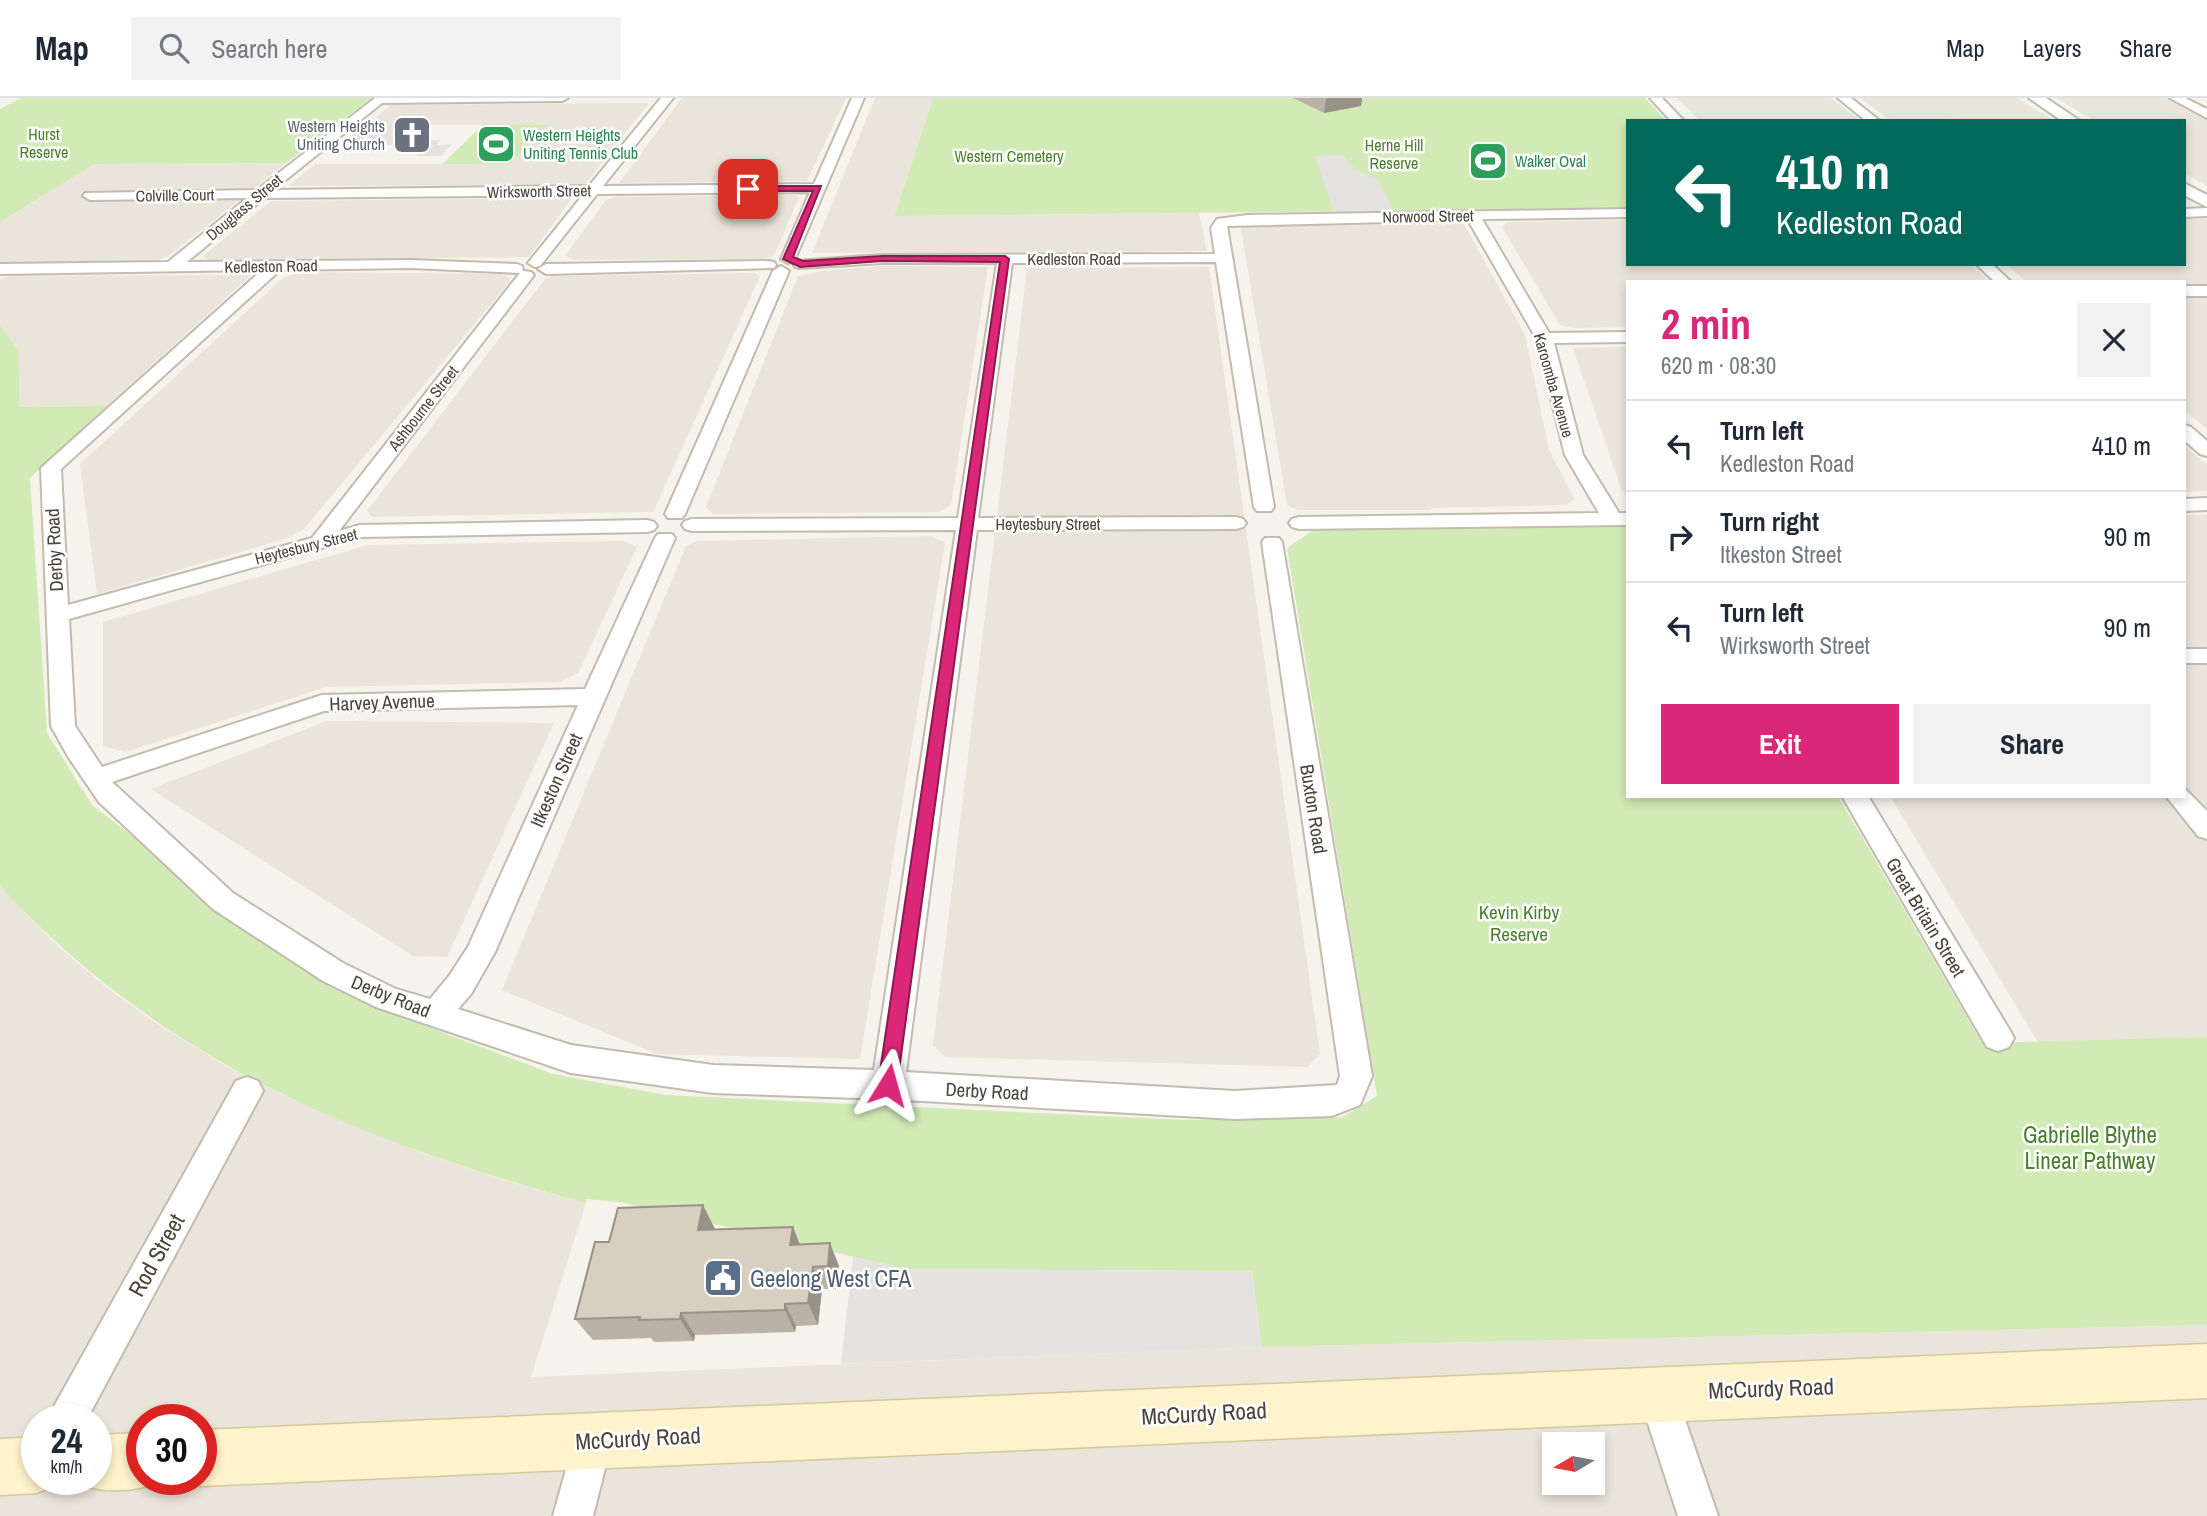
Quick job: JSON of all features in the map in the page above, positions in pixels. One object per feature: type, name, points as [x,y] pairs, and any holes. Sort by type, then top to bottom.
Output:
[{"type":"main road","name":"McCurdy Road","points":[[217,1457],[2207,1371]]},
{"type":"main road","points":[[0,1467],[21,1466]]},
{"type":"street","points":[[381,99],[562,98]]},
{"type":"street","name":"Ashbourne Street","points":[[320,541],[667,98]]},
{"type":"street","points":[[656,532],[654,519],[683,519],[784,265],[858,98]]},
{"type":"street","points":[[1656,98],[1676,119]]},
{"type":"street","points":[[1844,98],[1871,119]]},
{"type":"street","points":[[2036,98],[2070,119]]},
{"type":"street","points":[[2176,98],[2207,114]]},
{"type":"street","name":"Douglass Street","points":[[172,267],[259,194],[381,99]]},
{"type":"street","name":"Wirksworth Street","points":[[259,194],[818,188]]},
{"type":"street","points":[[2186,189],[2206,204]]},
{"type":"street","name":"Colville Court","points":[[90,196],[259,194]]},
{"type":"street","points":[[2186,212],[2206,204]]},
{"type":"street","name":"Norwood Street","points":[[1229,220],[1626,213]]},
{"type":"street","name":"Karoomba Avenue","points":[[1474,216],[1544,338],[1574,455],[1620,519]]},
{"type":"street","points":[[1229,220],[1222,222],[1218,228],[1264,506]]},
{"type":"street","name":"Kedleston Road","points":[[0,269],[411,264],[531,269],[784,265],[882,258],[1223,258]]},
{"type":"street","points":[[888,1085],[1005,259]]},
{"type":"street","name":"Derby Road","points":[[276,265],[51,468],[63,726],[108,795],[223,901],[333,972],[387,998],[571,1059],[713,1079],[888,1085],[1235,1105],[1332,1102],[1349,1095],[1356,1076]]},
{"type":"street","points":[[1985,266],[2002,280]]},
{"type":"street","name":"Kedleston Road","points":[[0,274],[25,268]]},
{"type":"street","points":[[2186,291],[2207,290]]},
{"type":"street","points":[[1544,338],[1626,337]]},
{"type":"street","points":[[2186,433],[2207,450]]},
{"type":"street","points":[[2186,505],[2207,504]]},
{"type":"street","points":[[1264,506],[1282,509],[1296,517],[1299,523],[1298,532],[1289,539],[1272,542],[1253,539],[1239,530],[1236,523],[1240,515],[1250,509],[1264,506]]},
{"type":"street","name":"Heytesbury Street","points":[[683,519],[966,524],[1236,523]]},
{"type":"street","points":[[1299,523],[1620,519]]},
{"type":"street","name":"Heytesbury Street","points":[[57,615],[360,531],[656,532]]},
{"type":"street","name":"Itkeston Street","points":[[436,1014],[460,985],[480,952],[593,697],[656,532]]},
{"type":"street","name":"Buxton Road","points":[[1272,542],[1356,1076]]},
{"type":"street","points":[[2186,656],[2207,656]]},
{"type":"street","name":"Harvey Avenue","points":[[98,777],[322,703],[593,697]]},
{"type":"street","name":"Great Britain Street","points":[[1856,798],[1998,1038]]},
{"type":"street","points":[[2181,798],[2207,829]]},
{"type":"street","name":"Rod Street","points":[[74,1404],[247,1091]]},
{"type":"street","points":[[1657,1393],[1699,1516]]},
{"type":"street","points":[[573,1516],[592,1441]]},
{"type":"shaded area","points":[[682,98],[846,98],[807,181],[619,183]]},
{"type":"shaded area","points":[[875,98],[933,98],[896,216],[1199,213],[1207,251],[812,253]]},
{"type":"shaded area","points":[[1677,98],[1831,98],[1858,119],[1698,119]]},
{"type":"shaded area","points":[[1860,98],[2017,98],[2051,119],[1888,119]]},
{"type":"shaded area","points":[[2056,98],[2166,98],[2207,120],[2207,186],[2186,174],[2186,119],[2092,119]]},
{"type":"shaded area","points":[[649,103],[585,185],[288,186],[316,164],[510,164],[547,125],[366,125],[391,105]]},
{"type":"shaded area","points":[[1950,115],[2044,115],[2051,119],[1955,119]]},
{"type":"shaded area","points":[[365,125],[401,125],[391,135],[414,134],[408,141],[440,140],[437,145],[452,144],[441,156],[416,156],[427,145],[340,145]]},
{"type":"shaded area","points":[[1343,155],[1353,167],[1378,180],[1394,211],[1334,212],[1315,156]]},
{"type":"shaded area","points":[[286,163],[167,257],[155,261],[0,262],[0,222],[95,164]]},
{"type":"shaded area","points":[[616,197],[799,197],[774,256],[764,259],[574,260],[565,256],[606,200]]},
{"type":"shaded area","points":[[572,198],[529,257],[208,260],[203,256],[271,201]]},
{"type":"shaded area","points":[[2186,219],[2207,219],[2207,429],[2186,412],[2186,280],[2025,280],[2008,266],[2186,266]]},
{"type":"shaded area","points":[[1626,220],[1626,266],[1971,266],[1988,280],[1626,280],[1626,327],[1574,328],[1560,325],[1502,227],[1508,222]]},
{"type":"shaded area","points":[[1464,224],[1525,335],[1549,450],[1574,499],[1567,505],[1430,510],[1298,510],[1287,505],[1241,229],[1247,225]]},
{"type":"shaded area","points":[[884,266],[988,267],[951,505],[939,512],[713,514],[706,507],[798,276],[821,271]]},
{"type":"shaded area","points":[[1209,267],[1320,1054],[1307,1067],[945,1057],[933,1045],[1027,268]]},
{"type":"shaded area","points":[[302,272],[502,274],[511,280],[304,529],[288,538],[97,594],[80,464],[284,277]]},
{"type":"shaded area","points":[[755,273],[760,276],[653,512],[372,517],[367,511],[545,279],[553,276]]},
{"type":"shaded area","points":[[251,275],[107,406],[20,407],[18,350],[0,325],[0,279],[13,276]]},
{"type":"shaded area","points":[[1626,347],[1626,493],[1622,491],[1573,348]]},
{"type":"shaded area","points":[[2186,448],[2207,464],[2207,491],[2186,492]]},
{"type":"shaded area","points":[[2186,515],[2207,515],[2207,1037],[2039,1044],[1891,798],[2186,798]]},
{"type":"shaded area","points":[[932,536],[945,543],[860,1059],[657,1054],[502,990],[686,546],[698,541]]},
{"type":"shaded area","points":[[624,541],[637,547],[578,673],[560,682],[326,687],[126,752],[103,746],[103,622],[368,545]]},
{"type":"shaded area","points":[[327,721],[554,723],[447,957],[413,956],[151,789]]},
{"type":"shaded area","points":[[0,886],[49,938],[106,987],[156,1023],[221,1063],[283,1095],[425,1154],[503,1180],[586,1203],[531,1377],[1262,1347],[2207,1325],[2207,1516],[0,1516]]},
{"type":"shaded area","points":[[853,1257],[907,1269],[1252,1271],[1262,1347],[841,1364]]},
{"type":"green space","name":"Hurst Reserve","points":[[21,98],[371,98],[286,163],[95,164],[0,222],[0,109]]},
{"type":"green space","points":[[933,98],[1645,98],[1664,119],[1626,119],[1626,208],[895,216]]},
{"type":"green space","name":"Western Heights Uniting Tennis Club","points":[[484,124],[548,125],[510,164],[442,164]]},
{"type":"green space","points":[[0,325],[18,350],[20,407],[107,406],[30,478],[47,733],[92,805],[222,905],[372,1006],[553,1074],[666,1095],[1184,1120],[1343,1117],[1377,1096],[1287,548],[1314,530],[1626,525],[1626,798],[1839,798],[1982,1043],[2207,1037],[2207,1325],[1262,1347],[1252,1271],[905,1269],[625,1203],[587,1199],[586,1203],[422,1152],[344,1122],[269,1087],[197,1047],[128,1001],[62,948],[0,886]]},
{"type":"building","name":"Geelong West CFA","points":[[703,1205],[698,1230],[793,1227],[790,1245],[830,1243],[828,1266],[813,1267],[808,1303],[785,1304],[785,1310],[681,1313],[680,1319],[575,1319],[595,1242],[609,1242],[618,1208]]},
{"type":"place","name":"Western Heights Uniting Church","points":[[412,135]]},
{"type":"place","name":"Western Heights Uniting Tennis Club","points":[[496,144]]},
{"type":"place","name":"Walker Oval","points":[[1488,161]]},
{"type":"place","name":"Geelong West CFA","points":[[723,1278]]},
{"type":"route","points":[[748,189],[818,188],[788,259],[800,264],[882,258],[1005,259],[888,1085]]},
{"type":"park label","name":"Herne Hill Reserve","points":[[1394,154]]},
{"type":"park label","name":"Western Cemetery","points":[[1009,156]]},
{"type":"park label","name":"Kevin Kirby Reserve","points":[[1519,923]]},
{"type":"park label","name":"Gabrielle Blythe Linear Pathway","points":[[2090,1147]]}]
